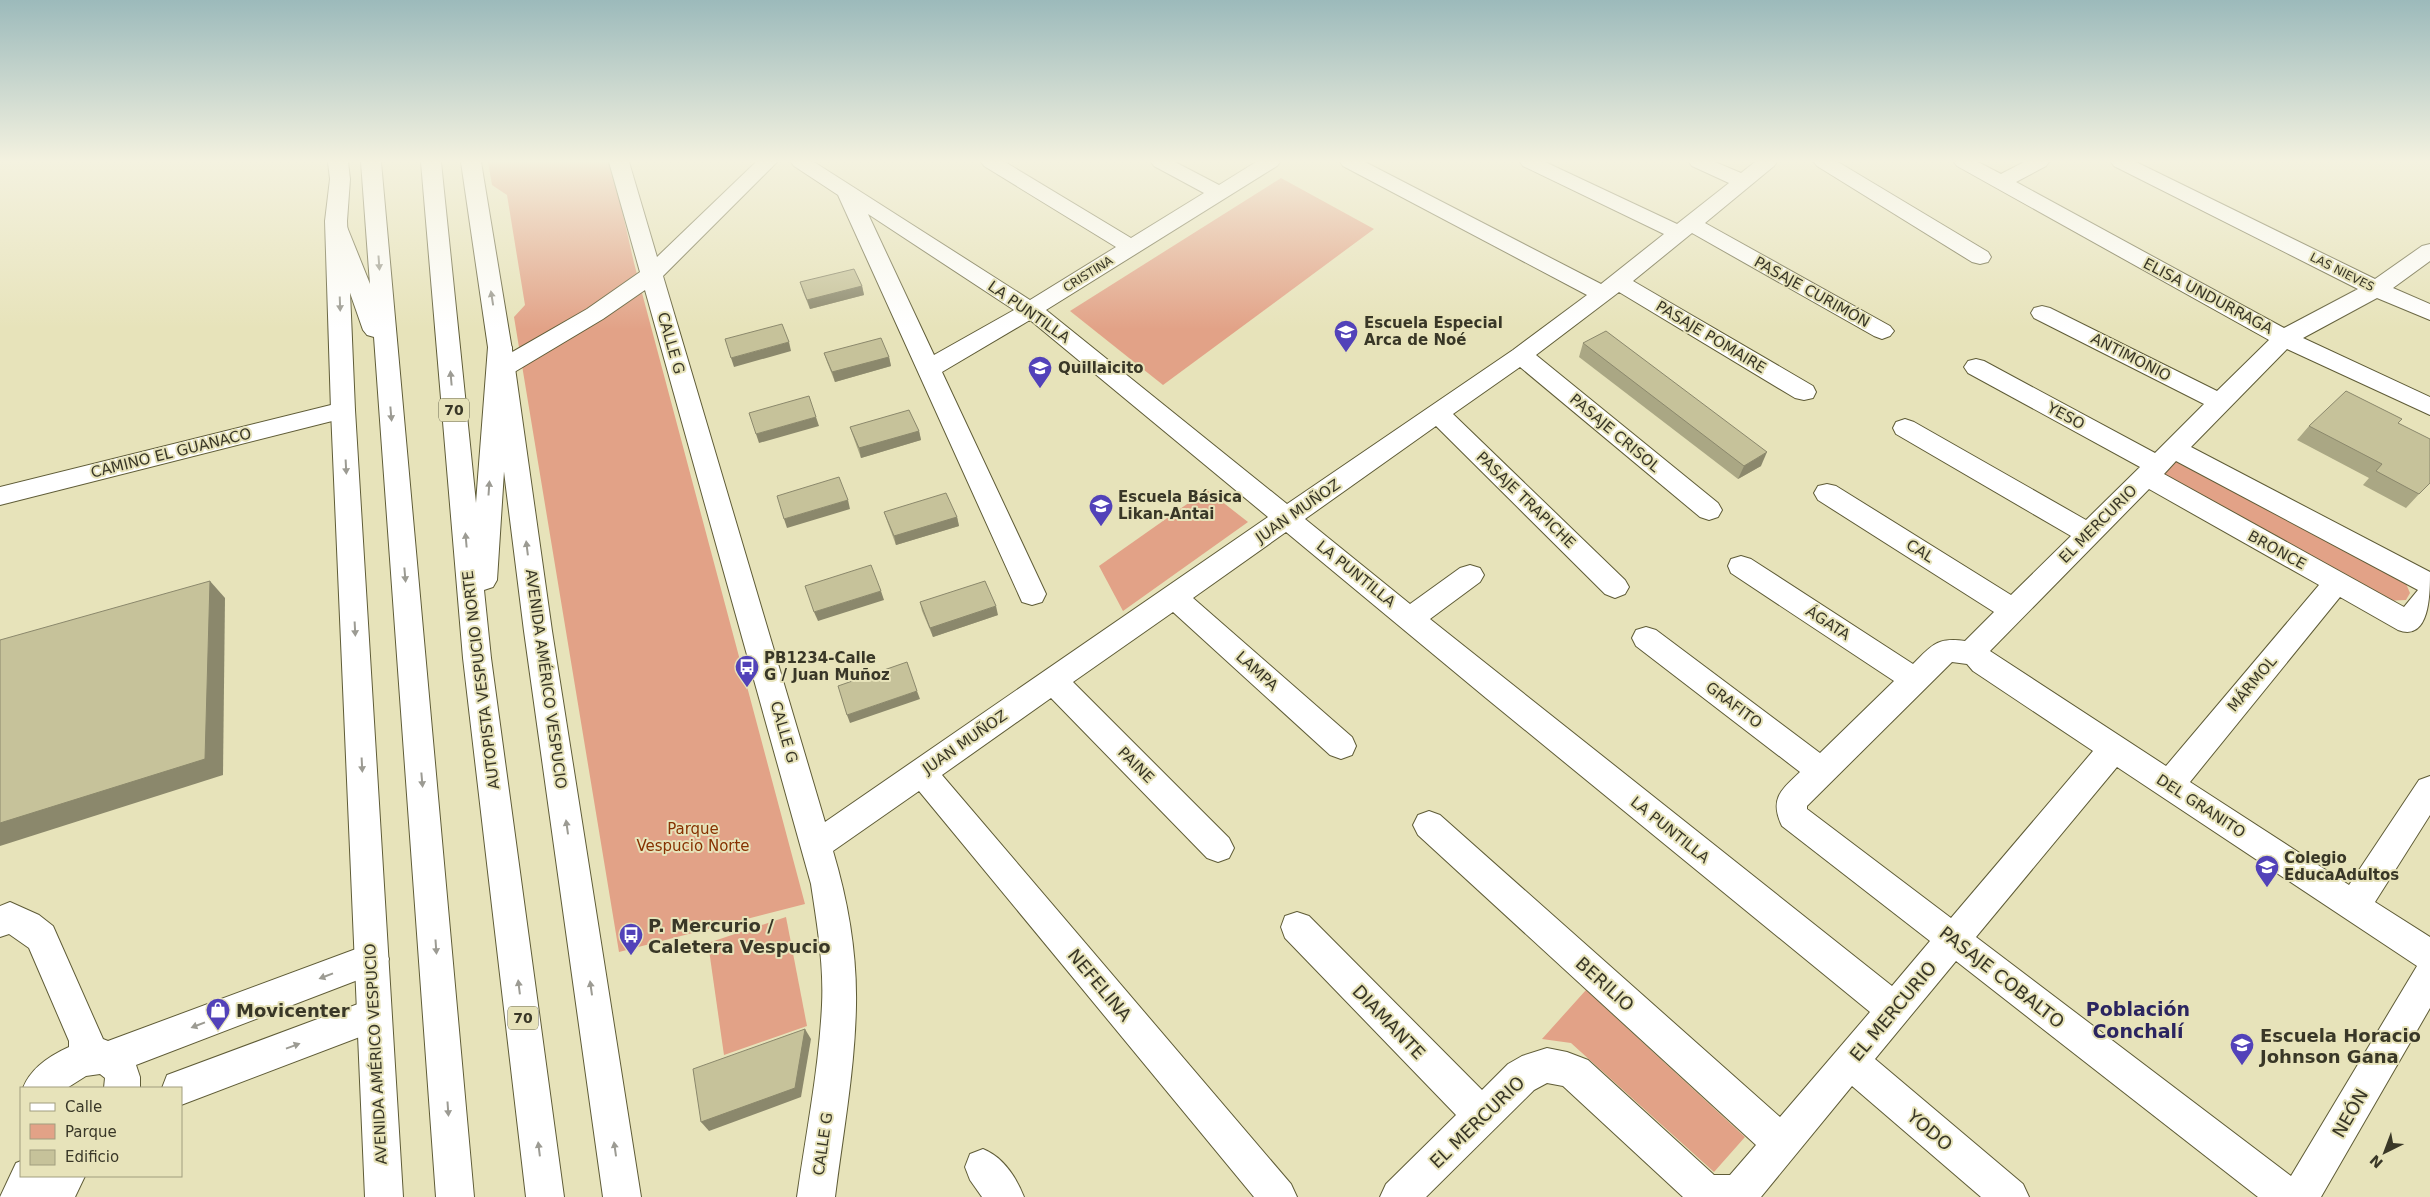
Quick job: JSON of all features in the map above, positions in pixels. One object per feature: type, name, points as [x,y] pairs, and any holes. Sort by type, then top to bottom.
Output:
[{"type":"main road","name":"AVENIDA AMÉRICO VESPUCIO","points":[[336,218],[343,410],[384,1197]]},
{"type":"main road","points":[[375,218],[455,1197]]},
{"type":"main road","name":"AUTOPISTA VESPUCIO NORTE","points":[[435,218],[477,658],[545,1197]]},
{"type":"main road","name":"AVENIDA AMÉRICO VESPUCIO","points":[[480,218],[502,358],[539,641],[622,1197]]},
{"type":"main road","name":"CALLE G","points":[[635,218],[817,845],[834,924],[839,1003],[836,1052],[816,1197]]},
{"type":"main road","points":[[477,658],[502,358],[595,314],[652,275],[710,218]]},
{"type":"main road","points":[[859,218],[930,368],[1032,594]]},
{"type":"main road","name":"LA PUNTILLA","points":[[889,218],[1043,318],[1410,619],[1895,1010]]},
{"type":"main road","points":[[1083,218],[1131,247]]},
{"type":"main road","name":"CRISTINA","points":[[930,368],[1030,310],[1179,218]]},
{"type":"main road","name":"PASAJE POMAIRE","points":[[1465,218],[1610,288],[1804,392]]},
{"type":"main road","name":"PASAJE CURIMÓN","points":[[1660,218],[1684,228],[1882,331]]},
{"type":"main road","name":"JUAN MUÑOZ","points":[[817,845],[1521,355],[1610,288],[1697,218]]},
{"type":"main road","points":[[1916,218],[1980,257]]},
{"type":"main road","name":"ELISA UNDURRAGA","points":[[2066,218],[2284,338],[2430,407]]},
{"type":"main road","name":"LAS NIEVES","points":[[2232,218],[2376,290],[2430,312]]},
{"type":"main road","points":[[336,221],[387,365]]},
{"type":"main road","name":"EL MERCURIO","points":[[1975,654],[1977,646],[2284,338],[2376,290],[2430,251]]},
{"type":"main road","name":"ANTIMONIO","points":[[2042,313],[2220,402]]},
{"type":"main road","name":"PASAJE CRISOL","points":[[1521,355],[1709,510]]},
{"type":"main road","name":"YESO","points":[[1976,367],[2159,463]]},
{"type":"main road","name":"CAMINO EL GUANACO","points":[[0,496],[343,410]]},
{"type":"main road","name":"PASAJE TRAPICHE","points":[[1437,414],[1615,587]]},
{"type":"main road","points":[[1905,428],[2089,534]]},
{"type":"main road","points":[[2159,463],[2430,584]]},
{"type":"main road","name":"BRONCE","points":[[2159,463],[2336,583],[2408,622],[2430,594]]},
{"type":"main road","name":"CAL","points":[[1827,493],[2013,610]]},
{"type":"main road","name":"ÁGATA","points":[[1741,566],[1914,680]]},
{"type":"main road","points":[[1410,619],[1470,574]]},
{"type":"main road","name":"MÁRMOL","points":[[2169,785],[2336,583]]},
{"type":"main road","name":"LAMPA","points":[[1174,597],[1341,746]]},
{"type":"main road","name":"GRAFITO","points":[[1646,638],[1821,772]]},
{"type":"main road","points":[[1821,772],[1914,680],[1948,650],[1975,654]]},
{"type":"main road","name":"DEL GRANITO","points":[[1975,654],[1983,663],[2430,956]]},
{"type":"main road","name":"PAINE","points":[[1053,681],[1218,848]]},
{"type":"main road","name":"EL MERCURIO","points":[[1400,1197],[1529,1070],[1550,1065],[1563,1067],[1575,1073],[1691,1182],[1713,1194],[1725,1197],[1743,1189],[2114,748]]},
{"type":"main road","name":"NEFELINA","points":[[921,772],[1278,1197]]},
{"type":"main road","name":"PASAJE COBALTO","points":[[1821,772],[1791,802],[1790,809],[1799,822],[2288,1197]]},
{"type":"main road","points":[[2354,906],[2430,789]]},
{"type":"main road","name":"BERILIO","points":[[1429,825],[1782,1144]]},
{"type":"main road","points":[[0,922],[10,917],[27,926],[41,937],[86,1041],[106,1068]]},
{"type":"main road","name":"DIAMANTE","points":[[1297,927],[1482,1116]]},
{"type":"main road","points":[[42,1087],[70,1064],[106,1068],[372,959]]},
{"type":"main road","name":"NEÓN","points":[[2300,1197],[2430,976]]},
{"type":"main road","points":[[182,1087],[374,1015]]},
{"type":"main road","name":"YODO","points":[[1851,1062],[2010,1197]]},
{"type":"main road","points":[[983,1167],[1005,1197]]},
{"type":"main road","points":[[19,1197],[29,1177]]},
{"type":"main road","points":[[55,1197],[65,1177]]},
{"type":"green space","name":"Parque Vespucio Norte","points":[[511,218],[624,218],[634,263],[805,904],[619,952],[514,317],[525,305]]},
{"type":"green space","points":[[1218,218],[1354,218],[1374,229],[1163,385],[1070,311]]},
{"type":"green space","points":[[2178,459],[2404,579],[2410,593],[2406,600],[2385,601],[2160,478]]},
{"type":"green space","points":[[1207,490],[1248,522],[1123,611],[1099,566]]},
{"type":"green space","points":[[786,917],[807,1026],[724,1055],[708,943]]},
{"type":"green space","points":[[1586,990],[1745,1137],[1714,1172],[1571,1043],[1542,1039]]},
{"type":"building","points":[[854,269],[862,286],[807,300],[800,282]]},
{"type":"building","points":[[782,324],[789,342],[731,358],[725,339]]},
{"type":"building","points":[[1606,331],[1767,452],[1744,466],[1583,343]]},
{"type":"building","points":[[881,338],[889,357],[832,372],[824,353]]},
{"type":"building","points":[[2346,391],[2402,419],[2398,423],[2430,439],[2430,483],[2419,494],[2376,471],[2382,464],[2309,426]]},
{"type":"building","points":[[809,396],[816,417],[756,434],[749,413]]},
{"type":"building","points":[[909,410],[919,431],[859,448],[850,427]]},
{"type":"building","points":[[839,477],[848,500],[784,519],[777,496]]},
{"type":"building","points":[[946,493],[957,517],[894,536],[884,512]]},
{"type":"building","points":[[871,565],[881,591],[814,612],[805,586]]},
{"type":"building","points":[[210,581],[205,759],[0,823],[0,640]]},
{"type":"building","points":[[985,581],[996,606],[930,628],[920,602]]},
{"type":"building","points":[[907,662],[917,691],[847,715],[838,686]]},
{"type":"building","points":[[805,1029],[795,1088],[701,1122],[693,1069]]},
{"type":"place","name":"Escuela Especial Arca de Noé","points":[[1346,353]]},
{"type":"place","name":"Quillaicito","points":[[1040,389]]},
{"type":"place","name":"Escuela Básica Likan-Antai","points":[[1101,527]]},
{"type":"place","name":"PB1234-Calle G / Juan Muñoz","points":[[747,688]]},
{"type":"place","name":"Colegio EducaAdultos","points":[[2267,888]]},
{"type":"place","name":"P. Mercurio / Caletera Vespucio","points":[[631,956]]},
{"type":"place","name":"Movicenter","points":[[218,1031]]},
{"type":"place","name":"Escuela Horacio Johnson Gana","points":[[2242,1066]]},
{"type":"district","name":"Población Conchalí","points":[[2138,1020]]}]
